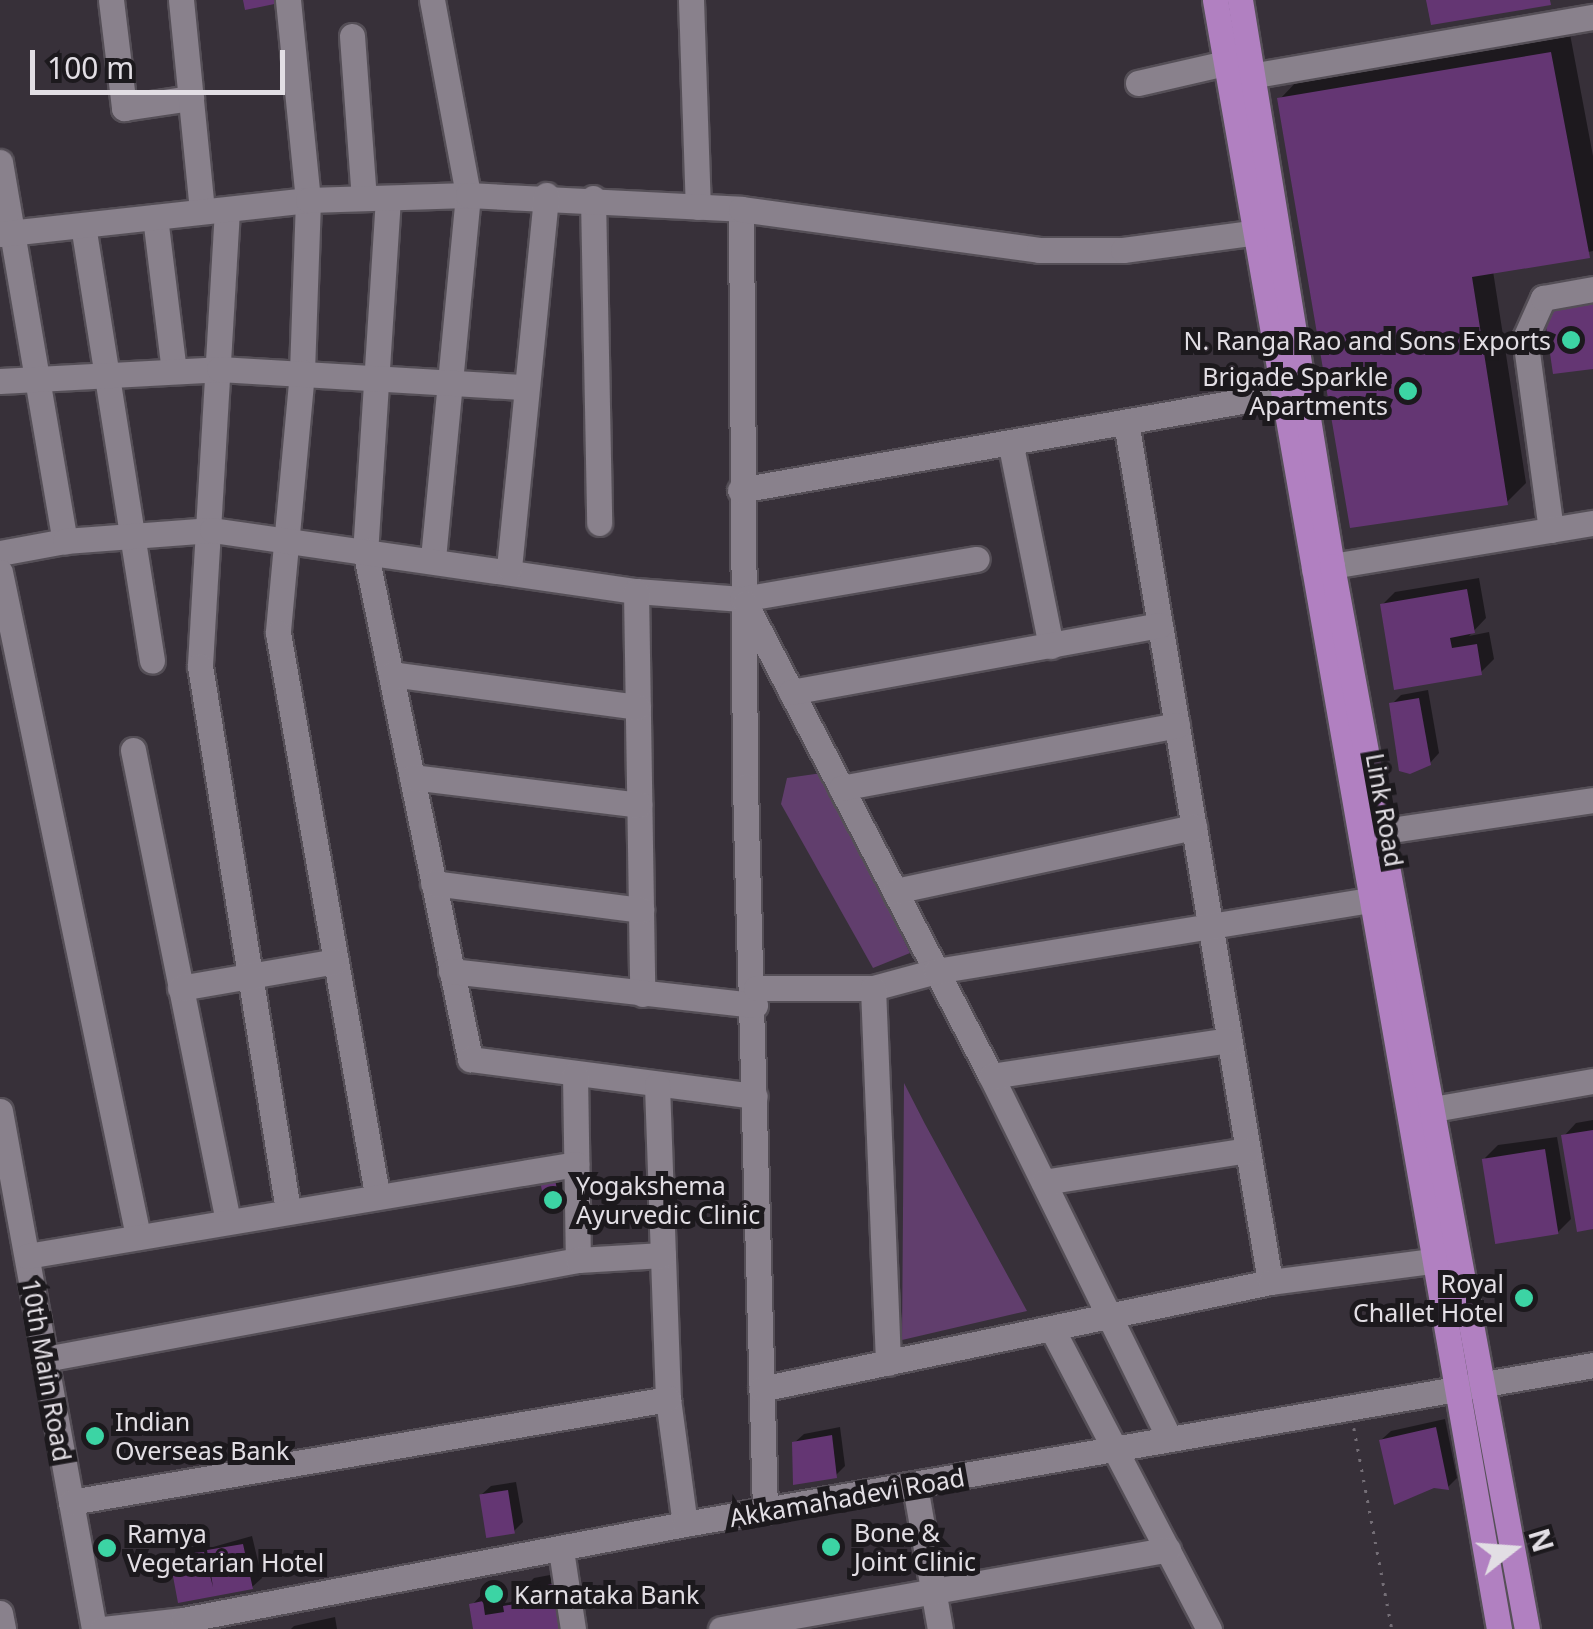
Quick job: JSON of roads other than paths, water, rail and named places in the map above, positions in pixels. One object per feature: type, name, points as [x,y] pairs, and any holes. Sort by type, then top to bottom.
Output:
[{"type":"main road","name":"Link Road","points":[[1215,0],[1236,73],[1267,232],[1287,393],[1323,567],[1370,900],[1499,1629]]},
{"type":"main road","points":[[1236,73],[1240,0]]},
{"type":"main road","points":[[1267,232],[1323,567],[1384,830],[1527,1629]]},
{"type":"street","points":[[111,0],[124,108],[191,98]]},
{"type":"street","points":[[181,0],[191,98],[215,211],[219,369],[212,530],[200,666],[288,1210]]},
{"type":"street","points":[[288,0],[308,200],[302,372],[278,633],[377,1194]]},
{"type":"street","points":[[432,0],[468,195],[433,559]]},
{"type":"street","points":[[691,0],[698,207]]},
{"type":"street","points":[[1138,83],[1236,73],[1593,17]]},
{"type":"street","points":[[352,36],[376,198],[366,550],[470,1060],[755,1096]]},
{"type":"street","points":[[0,162],[4,233],[64,541]]},
{"type":"street","points":[[4,233],[308,200],[468,195],[593,198],[741,209],[1039,250],[1123,250],[1267,232]]},
{"type":"street","points":[[509,568],[546,196]]},
{"type":"street","points":[[593,198],[599,523]]},
{"type":"street","points":[[741,209],[740,490],[765,1511]]},
{"type":"street","points":[[155,217],[174,371]]},
{"type":"street","points":[[83,225],[152,661]]},
{"type":"street","points":[[1551,530],[1525,338],[1543,298],[1593,289]]},
{"type":"street","points":[[0,380],[219,369],[526,387]]},
{"type":"street","points":[[740,490],[1011,446],[1287,393]]},
{"type":"street","points":[[1126,422],[1270,1282]]},
{"type":"street","points":[[1011,446],[1050,646]]},
{"type":"street","points":[[1323,567],[1593,523]]},
{"type":"street","points":[[0,553],[64,541],[212,530],[509,568],[636,591],[742,598],[977,559]]},
{"type":"street","points":[[0,572],[138,1236]]},
{"type":"street","points":[[636,591],[642,994]]},
{"type":"street","points":[[742,598],[991,1076],[1169,1438]]},
{"type":"street","points":[[791,692],[1160,625]]},
{"type":"street","points":[[391,674],[638,707]]},
{"type":"street","points":[[841,788],[1177,726]]},
{"type":"street","points":[[133,750],[228,1220]]},
{"type":"street","points":[[412,777],[639,805]]},
{"type":"street","points":[[1384,830],[1593,800]]},
{"type":"street","points":[[894,891],[1194,827]]},
{"type":"street","points":[[434,883],[640,910]]},
{"type":"street","points":[[452,970],[642,994],[755,996],[873,988],[936,971],[1370,900]]},
{"type":"street","points":[[180,988],[336,961]]},
{"type":"street","points":[[873,988],[888,1363]]},
{"type":"street","points":[[991,1076],[1229,1040]]},
{"type":"street","points":[[575,1074],[578,1260]]},
{"type":"street","points":[[1407,1113],[1593,1082]]},
{"type":"street","points":[[657,1085],[668,1398],[685,1524]]},
{"type":"street","name":"10th Main Road","points":[[0,1110],[98,1629]]},
{"type":"street","points":[[1044,1182],[1248,1150]]},
{"type":"street","points":[[26,1256],[377,1194],[576,1164]]},
{"type":"street","points":[[46,1359],[578,1260],[663,1256]]},
{"type":"street","points":[[761,1389],[1270,1282],[1432,1260]]},
{"type":"street","points":[[1052,1328],[1209,1629]]},
{"type":"street","name":"Akkamahadevi Road","points":[[98,1629],[184,1624],[685,1524],[1593,1365]]},
{"type":"street","points":[[71,1502],[668,1398]]},
{"type":"street","points":[[916,1486],[940,1629]]},
{"type":"street","points":[[721,1629],[1168,1549]]},
{"type":"street","points":[[561,1550],[573,1629]]},
{"type":"street","points":[[0,1613],[3,1629]]},
{"type":"place","name":"N. Ranga Rao and Sons Exports","points":[[1571,340]]},
{"type":"place","name":"Brigade Sparkle Apartments","points":[[1408,391]]},
{"type":"place","name":"Yogakshema Ayurvedic Clinic","points":[[553,1200]]},
{"type":"place","name":"Royal Challet Hotel","points":[[1524,1298]]},
{"type":"place","name":"Indian Overseas Bank","points":[[95,1436]]},
{"type":"place","name":"Bone & Joint Clinic","points":[[831,1547]]},
{"type":"place","name":"Ramya Vegetarian Hotel","points":[[107,1548]]},
{"type":"place","name":"Karnataka Bank","points":[[494,1594]]}]
